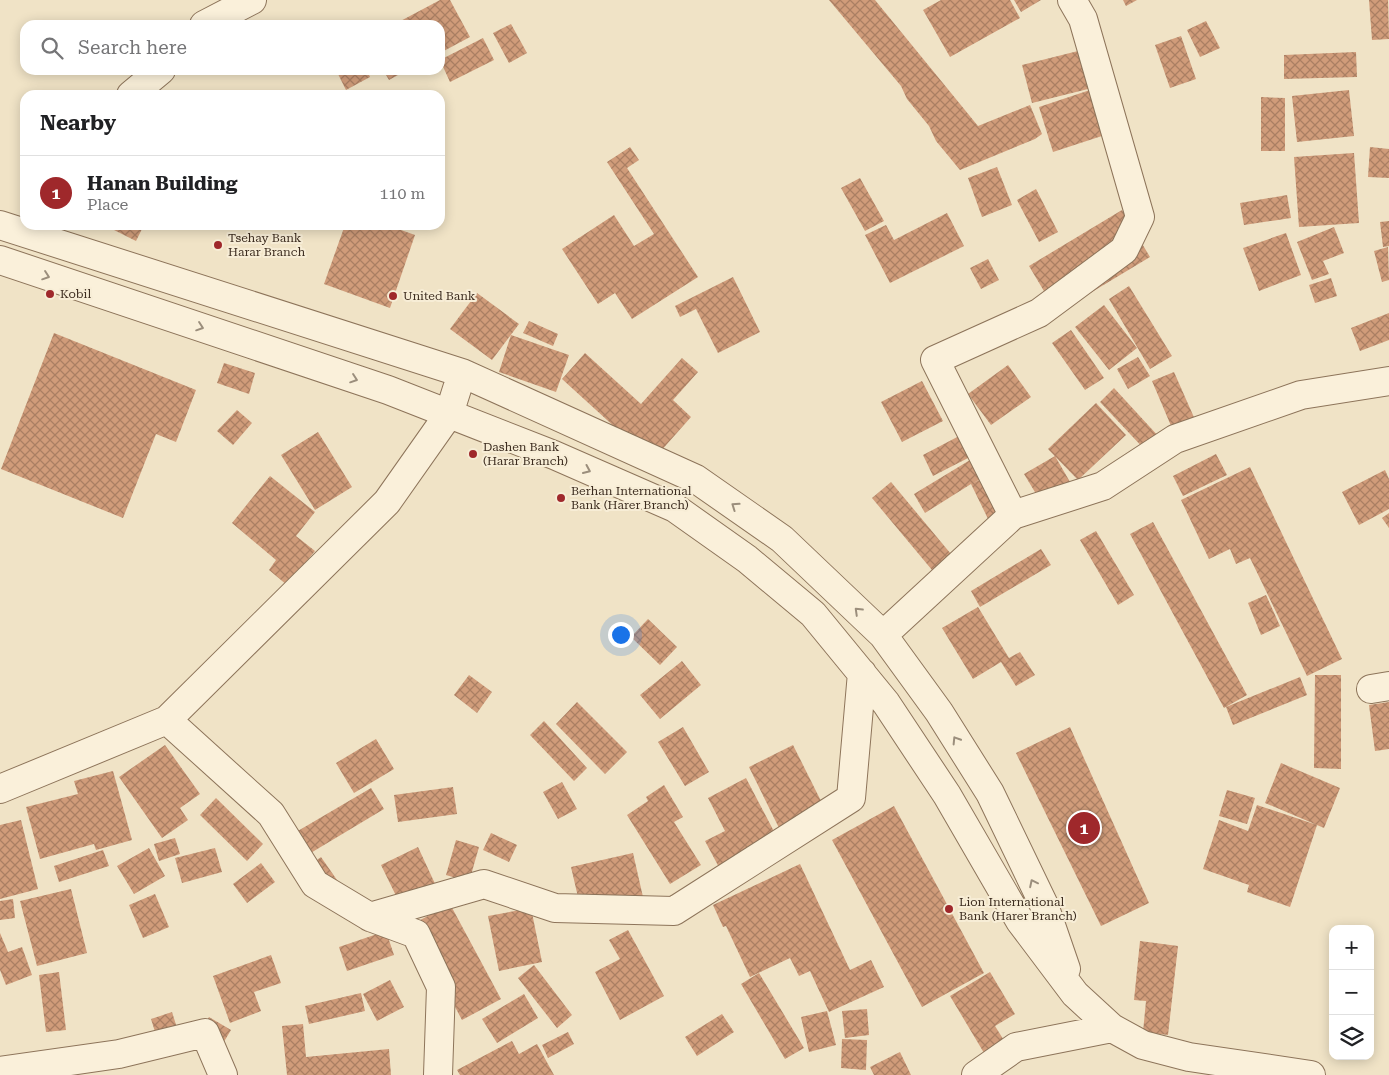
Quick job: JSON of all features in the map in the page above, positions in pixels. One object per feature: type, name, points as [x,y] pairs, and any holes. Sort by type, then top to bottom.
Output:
[{"type":"street","points":[[201,20],[216,0]]},
{"type":"street","points":[[214,20],[252,0]]},
{"type":"street","points":[[1013,515],[935,360],[1039,313],[1124,250],[1140,217],[1082,19],[1072,0]]},
{"type":"street","points":[[137,90],[155,75]]},
{"type":"street","points":[[16,228],[5,262],[388,390],[554,455],[675,508],[747,559],[813,614],[886,704],[947,795],[1020,921],[1075,994],[1112,1028],[1143,1045],[1189,1057],[1311,1075]]},
{"type":"street","points":[[22,230],[462,373],[696,479],[782,539],[883,635],[939,712],[990,793],[1044,905],[1075,994]]},
{"type":"street","points":[[0,789],[167,720],[387,502],[449,414],[462,373]]},
{"type":"street","points":[[883,635],[1013,515],[1103,486],[1176,439],[1301,395],[1389,381]]},
{"type":"street","points":[[370,917],[484,884],[555,908],[674,911],[851,798],[862,673]]},
{"type":"street","points":[[167,720],[271,814],[315,884],[370,917],[416,934],[440,987],[438,1075]]},
{"type":"street","points":[[976,1075],[1016,1047],[1112,1028]]},
{"type":"street","points":[[0,1071],[118,1054],[205,1033],[223,1075]]},
{"type":"building","points":[[440,0],[450,0],[470,37],[445,50],[445,20],[402,20]]},
{"type":"building","points":[[829,0],[875,0],[978,126],[1030,105],[1042,134],[1035,139],[960,170],[936,141],[929,126],[907,99],[901,86]]},
{"type":"building","points":[[941,0],[1010,0],[1020,18],[950,57],[923,10]]},
{"type":"building","points":[[1014,0],[1041,0],[1021,12]]},
{"type":"building","points":[[1123,0],[1137,0],[1126,6]]},
{"type":"building","points":[[1369,0],[1388,0],[1389,39],[1372,40]]},
{"type":"building","points":[[1206,21],[1220,48],[1200,57],[1187,30]]},
{"type":"building","points":[[511,24],[527,53],[509,63],[493,33]]},
{"type":"building","points":[[1181,36],[1196,79],[1170,88],[1155,45]]},
{"type":"building","points":[[483,38],[494,60],[450,82],[445,71],[445,57]]},
{"type":"building","points":[[1086,49],[1096,87],[1032,103],[1022,65]]},
{"type":"building","points":[[1356,52],[1357,77],[1284,79],[1284,55]]},
{"type":"building","points":[[338,75],[369,75],[370,77],[346,90]]},
{"type":"building","points":[[386,75],[398,75],[389,80]]},
{"type":"building","points":[[1093,89],[1108,134],[1053,152],[1039,107]]},
{"type":"building","points":[[1349,90],[1354,136],[1297,142],[1292,96]]},
{"type":"building","points":[[1261,97],[1285,98],[1285,151],[1261,151]]},
{"type":"building","points":[[630,147],[639,160],[627,168],[698,277],[632,319],[615,293],[598,304],[562,249],[614,215],[634,246],[654,234],[607,162]]},
{"type":"building","points":[[1370,147],[1389,149],[1389,178],[1368,177]]},
{"type":"building","points":[[1354,153],[1359,223],[1299,227],[1294,157]]},
{"type":"building","points":[[997,167],[1012,205],[982,217],[968,178]]},
{"type":"building","points":[[860,178],[884,221],[865,231],[841,188]]},
{"type":"building","points":[[1036,189],[1058,232],[1039,242],[1017,200]]},
{"type":"building","points":[[1287,195],[1291,218],[1244,225],[1240,203]]},
{"type":"building","points":[[1122,210],[1150,257],[1057,313],[1029,266]]},
{"type":"building","points":[[947,213],[964,246],[890,283],[865,235],[886,225],[894,240]]},
{"type":"building","points":[[1389,221],[1389,246],[1383,247],[1380,222]]},
{"type":"building","points":[[1334,227],[1344,253],[1323,261],[1329,274],[1312,280],[1297,242]]},
{"type":"building","points":[[114,230],[142,230],[136,241]]},
{"type":"building","points":[[343,230],[401,230],[415,235],[390,308],[324,284]]},
{"type":"building","points":[[1286,233],[1301,275],[1259,291],[1243,248]]},
{"type":"building","points":[[1388,247],[1389,280],[1382,282],[1374,251]]},
{"type":"building","points":[[988,259],[999,280],[981,289],[970,268]]},
{"type":"building","points":[[733,277],[760,332],[718,353],[696,309],[680,317],[675,306]]},
{"type":"building","points":[[1331,278],[1337,296],[1315,303],[1309,285]]},
{"type":"building","points":[[1129,286],[1172,356],[1150,369],[1109,299]]},
{"type":"building","points":[[477,293],[519,324],[492,360],[450,329]]},
{"type":"building","points":[[1104,305],[1137,348],[1109,370],[1075,327]]},
{"type":"building","points":[[1389,313],[1389,340],[1360,351],[1351,328]]},
{"type":"building","points":[[529,321],[558,334],[553,346],[523,333]]},
{"type":"building","points":[[1071,330],[1104,378],[1085,390],[1052,343]]},
{"type":"building","points":[[54,333],[196,390],[176,442],[156,434],[123,518],[1,469]]},
{"type":"building","points":[[511,335],[569,355],[556,392],[499,372]]},
{"type":"building","points":[[585,353],[641,404],[682,358],[698,372],[673,400],[691,417],[652,461],[562,379]]},
{"type":"building","points":[[1138,357],[1150,376],[1128,389],[1117,369]]},
{"type":"building","points":[[224,363],[255,373],[249,394],[217,383]]},
{"type":"building","points":[[1008,365],[1031,397],[991,425],[968,394]]},
{"type":"building","points":[[1174,372],[1200,431],[1177,440],[1152,381]]},
{"type":"building","points":[[922,381],[943,421],[902,442],[881,402]]},
{"type":"building","points":[[1114,388],[1160,438],[1146,451],[1100,402]]},
{"type":"building","points":[[1096,403],[1126,435],[1078,480],[1048,449]]},
{"type":"building","points":[[237,410],[252,423],[233,445],[217,431]]},
{"type":"building","points":[[318,432],[352,487],[315,510],[281,455]]},
{"type":"building","points":[[961,435],[972,456],[933,476],[923,455]]},
{"type":"building","points":[[1216,454],[1227,475],[1183,496],[1173,476]]},
{"type":"building","points":[[1055,456],[1077,494],[1047,512],[1024,474]]},
{"type":"building","points":[[970,460],[981,479],[973,483],[991,475],[1012,518],[992,527],[971,484],[925,513],[914,494]]},
{"type":"building","points":[[1250,467],[1342,659],[1307,676],[1250,558],[1236,564],[1230,549],[1209,559],[1181,500]]},
{"type":"building","points":[[1385,470],[1389,479],[1389,509],[1359,525],[1342,492]]},
{"type":"building","points":[[270,476],[315,512],[296,536],[315,551],[287,585],[269,570],[276,560],[232,523]]},
{"type":"building","points":[[891,482],[956,560],[937,576],[872,498]]},
{"type":"building","points":[[1389,513],[1389,528],[1382,518]]},
{"type":"building","points":[[1153,522],[1247,695],[1224,708],[1130,534]]},
{"type":"building","points":[[1096,531],[1134,595],[1118,605],[1080,540]]},
{"type":"building","points":[[1041,549],[1051,565],[980,607],[971,591]]},
{"type":"building","points":[[1266,595],[1280,626],[1261,635],[1248,603]]},
{"type":"building","points":[[978,607],[1009,658],[1020,652],[1035,675],[1016,686],[1001,662],[973,679],[942,628]]},
{"type":"building","points":[[648,619],[677,647],[660,665],[631,637]]},
{"type":"building","points":[[682,661],[701,685],[660,719],[640,695]]},
{"type":"building","points":[[469,675],[492,692],[477,713],[454,695]]},
{"type":"building","points":[[1315,675],[1341,675],[1341,769],[1314,768]]},
{"type":"building","points":[[1300,677],[1307,695],[1233,725],[1226,707]]},
{"type":"building","points":[[577,702],[627,752],[605,774],[556,724]]},
{"type":"building","points":[[1389,702],[1389,749],[1375,751],[1369,705]]},
{"type":"building","points":[[544,721],[587,768],[574,781],[530,735]]},
{"type":"building","points":[[683,727],[709,772],[685,786],[658,742]]},
{"type":"building","points":[[1070,727],[1149,903],[1101,926],[1016,753]]},
{"type":"building","points":[[376,739],[394,769],[354,793],[336,763]]},
{"type":"building","points":[[165,745],[200,794],[180,808],[188,820],[162,838],[119,777]]},
{"type":"building","points":[[793,745],[825,809],[780,830],[749,767]]},
{"type":"building","points":[[1281,763],[1340,788],[1324,828],[1265,803]]},
{"type":"building","points":[[113,771],[132,840],[96,850],[94,844],[40,859],[26,807],[78,794],[74,781]]},
{"type":"building","points":[[746,778],[780,843],[722,873],[705,841],[725,831],[708,798]]},
{"type":"building","points":[[562,782],[577,809],[558,819],[543,792]]},
{"type":"building","points":[[664,785],[683,817],[674,822],[701,865],[670,884],[627,815],[648,801],[646,797]]},
{"type":"building","points":[[453,787],[457,814],[398,822],[394,795]]},
{"type":"building","points":[[371,788],[384,809],[304,857],[291,835]]},
{"type":"building","points":[[1227,790],[1255,798],[1247,824],[1219,816]]},
{"type":"building","points":[[216,798],[263,844],[247,861],[200,815]]},
{"type":"building","points":[[1257,805],[1317,825],[1290,907],[1247,892],[1249,885],[1203,869],[1219,820],[1248,831]]},
{"type":"building","points":[[894,806],[984,973],[922,1007],[832,840]]},
{"type":"building","points":[[21,820],[38,889],[0,899],[0,825]]},
{"type":"building","points":[[491,833],[517,845],[509,862],[483,850]]},
{"type":"building","points":[[175,838],[180,854],[159,861],[154,844]]},
{"type":"building","points":[[456,840],[479,847],[469,882],[446,875]]},
{"type":"building","points":[[418,847],[437,888],[401,906],[381,865]]},
{"type":"building","points":[[149,848],[165,876],[134,894],[117,866]]},
{"type":"building","points":[[215,848],[222,872],[182,883],[175,858]]},
{"type":"building","points":[[103,850],[109,866],[59,882],[54,866]]},
{"type":"building","points":[[633,853],[643,897],[581,910],[571,867]]},
{"type":"building","points":[[321,857],[337,880],[321,891],[305,869]]},
{"type":"building","points":[[261,863],[275,882],[247,903],[233,884]]},
{"type":"building","points":[[800,864],[850,970],[871,960],[884,987],[829,1012],[810,971],[799,976],[790,958],[750,977],[726,926],[723,927],[713,905]]},
{"type":"building","points":[[71,889],[87,953],[37,966],[20,901]]},
{"type":"building","points":[[155,894],[169,927],[143,938],[129,905]]},
{"type":"building","points":[[13,899],[15,918],[0,920],[0,901]]},
{"type":"building","points":[[450,904],[501,999],[462,1020],[411,925]]},
{"type":"building","points":[[531,908],[542,962],[499,971],[488,916]]},
{"type":"building","points":[[628,930],[664,996],[620,1020],[595,972],[620,959],[609,940]]},
{"type":"building","points":[[386,931],[394,955],[347,971],[339,947]]},
{"type":"building","points":[[0,933],[8,952],[22,947],[32,975],[6,985],[0,970]]},
{"type":"building","points":[[1140,941],[1178,946],[1168,1035],[1143,1032],[1146,1001],[1134,1000]]},
{"type":"building","points":[[271,955],[281,983],[254,992],[261,1011],[230,1023],[213,976]]},
{"type":"building","points":[[534,965],[572,1015],[557,1028],[518,978]]},
{"type":"building","points":[[59,972],[66,1030],[46,1032],[39,975]]},
{"type":"building","points":[[990,972],[1015,1014],[995,1026],[1010,1050],[990,1063],[950,996]]},
{"type":"building","points":[[759,973],[804,1048],[785,1059],[741,984]]},
{"type":"building","points":[[390,980],[404,1007],[377,1021],[363,994]]},
{"type":"building","points":[[361,993],[365,1011],[309,1024],[305,1006]]},
{"type":"building","points":[[524,994],[538,1018],[497,1043],[482,1019]]},
{"type":"building","points":[[867,1009],[869,1035],[845,1038],[842,1011]]},
{"type":"building","points":[[827,1011],[836,1045],[809,1052],[801,1017]]},
{"type":"building","points":[[172,1012],[184,1050],[163,1057],[151,1019]]},
{"type":"building","points":[[722,1014],[734,1032],[697,1056],[685,1037]]},
{"type":"building","points":[[209,1017],[231,1030],[216,1055],[194,1042]]},
{"type":"building","points":[[303,1024],[306,1057],[389,1049],[391,1075],[287,1075],[282,1026]]},
{"type":"building","points":[[568,1032],[574,1044],[548,1058],[542,1045]]},
{"type":"building","points":[[842,1039],[867,1040],[866,1070],[841,1068]]},
{"type":"building","points":[[512,1041],[519,1054],[537,1044],[554,1075],[460,1075],[457,1070]]},
{"type":"building","points":[[900,1052],[911,1075],[874,1075],[870,1067]]},
{"type":"place","name":"Tsehay Bank Harar Branch","points":[[218,245]]},
{"type":"place","name":"Kobil","points":[[50,294]]},
{"type":"place","name":"United Bank","points":[[393,296]]},
{"type":"place","name":"Dashen Bank (Harar Branch)","points":[[473,454]]},
{"type":"place","name":"Berhan International Bank (Harer Branch)","points":[[561,498]]},
{"type":"place","name":"Hanan Building","points":[[1084,828]]},
{"type":"place","name":"Lion International Bank (Harer Branch)","points":[[949,909]]}]
